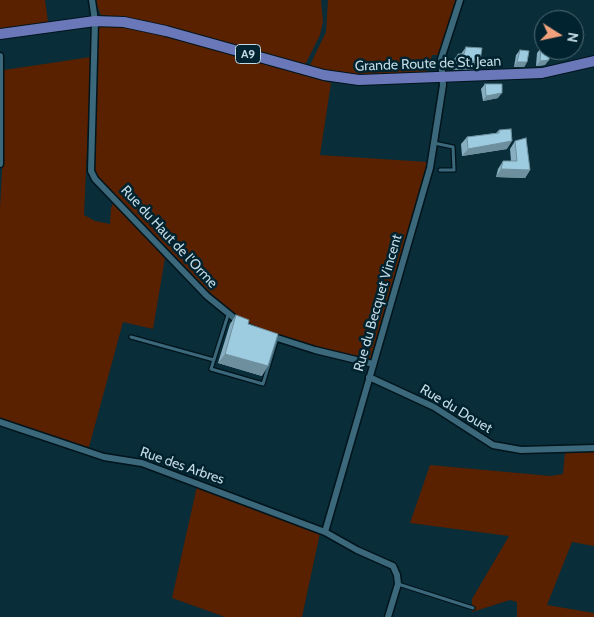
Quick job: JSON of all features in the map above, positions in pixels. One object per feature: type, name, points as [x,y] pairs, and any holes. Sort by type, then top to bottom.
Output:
[{"type":"main road","name":"Grande Route de St. Jean","points":[[0,34],[95,21],[124,22],[166,31],[343,79],[442,79],[542,73],[594,61]]},
{"type":"street","name":"Rue du Haut de l'Orme","points":[[92,0],[95,21],[91,171],[207,296],[228,315],[248,326]]},
{"type":"street","name":"Rue du Becquet Vincent","points":[[325,532],[422,196],[434,142],[443,85],[441,59],[460,0]]},
{"type":"street","points":[[0,56],[0,164]]},
{"type":"street","points":[[262,332],[315,350],[373,364]]},
{"type":"street","name":"Rue du Douet","points":[[369,377],[434,407],[493,445],[521,450],[594,448]]},
{"type":"street","name":"Rue des Arbres","points":[[0,422],[104,457],[142,463],[325,532],[357,550],[393,566],[398,584]]},
{"type":"street","points":[[388,617],[398,584]]},
{"type":"lane","points":[[434,142],[453,147],[454,170],[440,170]]},
{"type":"lane","points":[[228,315],[211,369],[263,384],[277,338]]},
{"type":"lane","points":[[131,337],[214,360]]},
{"type":"lane","points":[[398,584],[473,608]]},
{"type":"shaded area","points":[[0,0],[45,0],[48,22],[0,29]]},
{"type":"shaded area","points":[[95,0],[321,0],[323,22],[320,35],[306,63],[303,65],[147,21],[101,15]]},
{"type":"shaded area","points":[[328,0],[456,0],[438,55],[432,55],[426,75],[361,77],[337,75],[310,65],[326,32]]},
{"type":"shaded area","points":[[101,25],[129,28],[161,35],[331,83],[320,155],[427,162],[371,359],[326,351],[279,336],[245,321],[227,310],[97,176],[93,164],[97,28]]},
{"type":"shaded area","points":[[91,57],[84,215],[95,221],[110,224],[111,208],[114,201],[165,258],[153,329],[123,322],[89,447],[85,448],[0,420],[0,208],[4,135],[4,70]]},
{"type":"shaded area","points":[[594,452],[594,546],[572,542],[547,605],[594,613],[594,617],[517,617],[517,602],[510,600],[472,612],[472,599],[509,536],[410,523],[430,465],[551,476],[563,474],[565,453]]},
{"type":"shaded area","points":[[197,486],[320,533],[302,617],[225,617],[172,598]]},
{"type":"building","points":[[466,47],[482,48],[480,61],[459,62],[458,54],[464,54]]},
{"type":"building","points":[[520,50],[529,51],[527,62],[517,62]]},
{"type":"building","points":[[485,84],[502,84],[502,93],[486,96]]},
{"type":"building","points":[[511,129],[512,141],[468,149],[467,137],[499,133],[499,130]]},
{"type":"building","points":[[526,138],[530,170],[501,169],[503,161],[517,161],[515,141]]},
{"type":"building","points":[[236,315],[249,320],[248,324],[278,334],[268,366],[225,354]]}]
